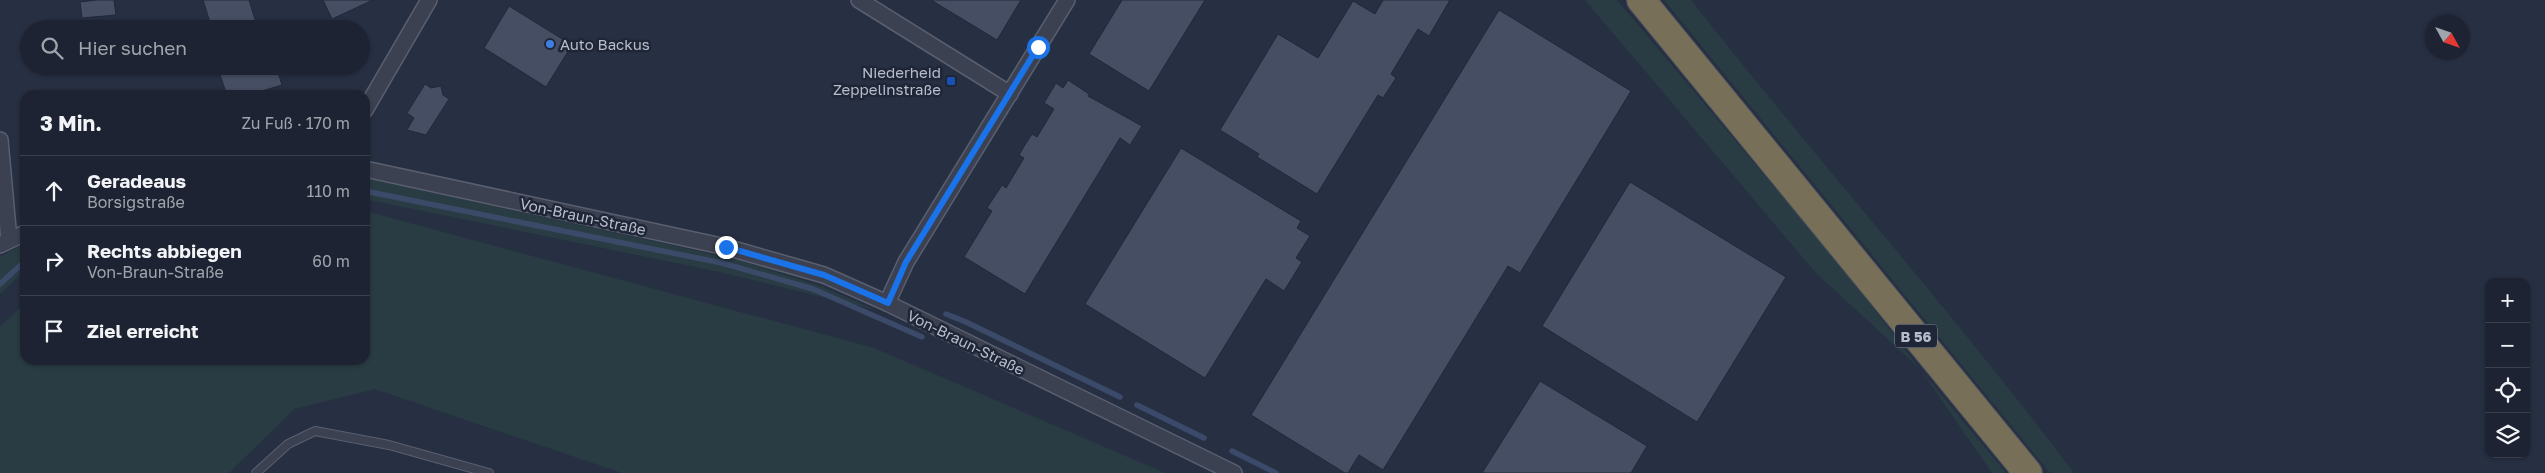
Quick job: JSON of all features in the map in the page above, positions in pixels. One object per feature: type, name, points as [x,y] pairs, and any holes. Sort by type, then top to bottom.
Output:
[{"type":"highway","name":"B 56","points":[[1640,0],[2028,473]]},
{"type":"street","points":[[370,102],[430,0]]},
{"type":"street","points":[[859,0],[1010,94]]},
{"type":"street","points":[[888,303],[906,262],[1067,0]]},
{"type":"street","points":[[0,140],[5,242],[20,235]]},
{"type":"street","name":"Von-Braun-Straße","points":[[370,169],[726,247],[824,275],[888,303],[1234,473]]},
{"type":"lane","points":[[256,473],[288,444],[315,431],[390,445],[489,473]]},
{"type":"shaded area","points":[[1585,0],[1617,0],[1837,261],[1920,369],[1815,272]]},
{"type":"shaded area","points":[[1664,0],[1691,0],[1980,353],[2074,473],[2050,473]]},
{"type":"shaded area","points":[[370,179],[739,260],[823,287],[876,310],[720,272],[370,200]]},
{"type":"shaded area","points":[[370,212],[874,348],[1165,473],[622,473],[375,389],[294,409],[229,473],[0,473],[0,327],[20,308],[20,365],[370,365]]},
{"type":"shaded area","points":[[20,246],[20,275],[0,294],[0,257]]},
{"type":"shaded area","points":[[1920,369],[2006,473],[1992,473]]},
{"type":"building","points":[[114,0],[116,15],[82,18],[80,2]]},
{"type":"building","points":[[203,0],[249,0],[255,20],[209,20]]},
{"type":"building","points":[[323,0],[373,0],[332,19]]},
{"type":"building","points":[[931,0],[1021,0],[997,40]]},
{"type":"building","points":[[1122,0],[1205,0],[1149,91],[1089,54]]},
{"type":"building","points":[[1383,0],[1450,0],[1429,36],[1418,29],[1391,74],[1396,78],[1383,98],[1378,95],[1317,194],[1257,157],[1259,154],[1220,130],[1278,34],[1318,58],[1353,1],[1375,14]]},
{"type":"building","points":[[509,6],[572,45],[546,87],[484,48]]},
{"type":"building","points":[[1499,10],[1631,91],[1520,273],[1508,266],[1383,470],[1359,455],[1348,473],[1345,473],[1251,415]]},
{"type":"building","points":[[220,75],[279,75],[282,85],[266,90],[225,90]]},
{"type":"building","points":[[1068,80],[1089,94],[1088,96],[1142,126],[1130,145],[1120,138],[1025,294],[964,257],[992,211],[987,208],[1002,185],[1006,188],[1024,158],[1019,155],[1023,148],[1032,134],[1037,137],[1054,109],[1044,103],[1056,83],[1063,88]]},
{"type":"building","points":[[425,84],[431,88],[441,86],[443,95],[449,99],[426,135],[407,130],[414,118],[407,113]]},
{"type":"building","points":[[1181,148],[1301,221],[1297,228],[1310,236],[1296,258],[1302,262],[1284,291],[1266,279],[1205,378],[1085,304]]},
{"type":"building","points":[[1630,182],[1786,277],[1697,422],[1542,326]]},
{"type":"building","points":[[1540,381],[1647,446],[1631,473],[1482,473]]},
{"type":"waterway","points":[[370,192],[722,263],[813,289],[922,337]]},
{"type":"waterway","points":[[0,284],[20,266]]},
{"type":"waterway","points":[[946,314],[1120,397]]},
{"type":"waterway","points":[[1137,405],[1204,438]]},
{"type":"waterway","points":[[1232,451],[1276,473]]},
{"type":"place","name":"Auto Backus","points":[[550,44]]},
{"type":"place","name":"Niederheid Zeppelinstraße","points":[[951,81]]},
{"type":"route","points":[[726,247],[824,275],[888,303],[906,262],[1038,47]]}]
